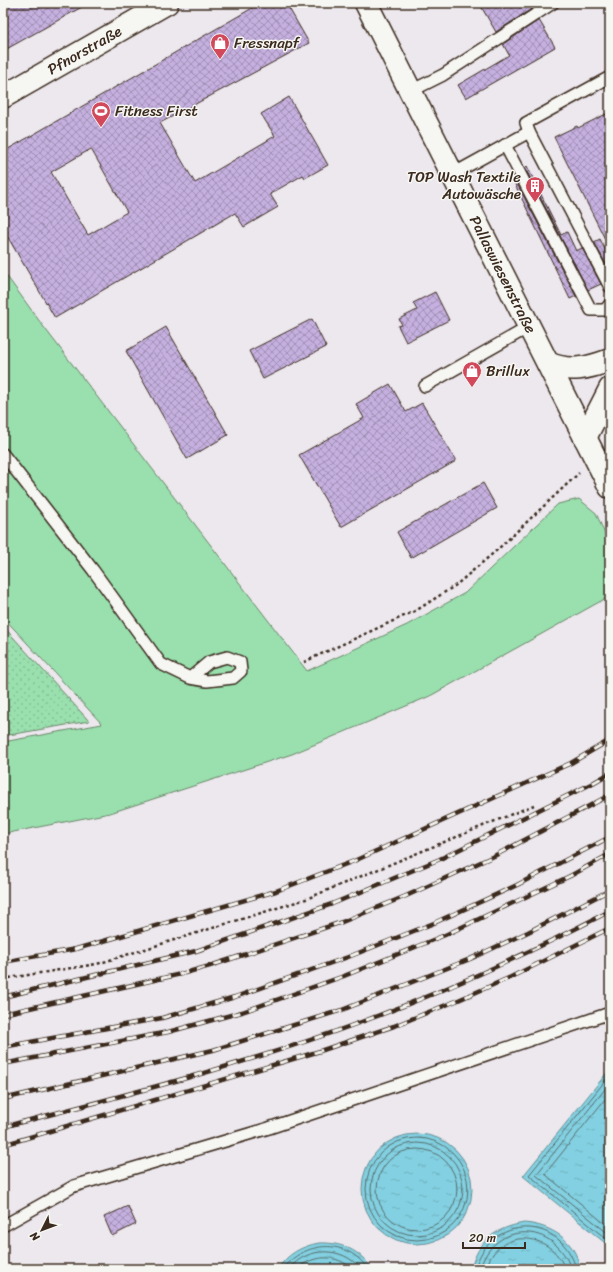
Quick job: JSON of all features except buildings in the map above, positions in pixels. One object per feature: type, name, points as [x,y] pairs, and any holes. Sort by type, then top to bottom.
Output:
[{"type":"main road","name":"Pfnorstraße","points":[[3,97],[167,3]]},
{"type":"main road","name":"Pallaswiesenstraße","points":[[366,3],[610,487]]},
{"type":"main road","points":[[548,363],[560,368],[572,370],[610,360]]},
{"type":"main road","points":[[585,438],[610,389]]},
{"type":"lane","points":[[411,91],[443,75],[553,3]]},
{"type":"lane","points":[[610,77],[526,123],[529,132],[610,287]]},
{"type":"lane","points":[[453,174],[529,132]]},
{"type":"lane","points":[[505,145],[591,310],[605,310],[610,304]]},
{"type":"lane","points":[[425,386],[529,327]]},
{"type":"lane","points":[[3,454],[93,570],[161,664],[190,678]]},
{"type":"lane","points":[[3,1226],[74,1186],[269,1128],[610,1013]]},
{"type":"path","points":[[304,662],[417,610],[456,585],[497,550],[595,458]]},
{"type":"path","points":[[3,979],[97,964],[306,899],[534,805]]},
{"type":"green space","points":[[3,271],[43,326],[307,671],[407,625],[465,593],[558,504],[579,499],[596,513],[610,546],[610,596],[430,696],[292,754],[110,813],[3,834],[3,742],[102,724],[3,617]]},
{"type":"green space","points":[[3,626],[89,721],[3,736]]},
{"type":"water","points":[[610,1069],[610,1247],[523,1176]]},
{"type":"water","points":[[417,1134],[438,1138],[448,1143],[456,1150],[463,1158],[468,1168],[472,1189],[468,1210],[463,1220],[456,1228],[448,1235],[438,1240],[417,1244],[396,1240],[386,1235],[378,1228],[371,1220],[366,1210],[362,1189],[366,1168],[371,1158],[378,1150],[386,1143],[396,1138]]},
{"type":"water","points":[[524,1223],[544,1227],[561,1236],[568,1242],[573,1250],[578,1259],[580,1269],[471,1269],[478,1251],[489,1237],[504,1228]]},
{"type":"water","points":[[319,1243],[335,1244],[349,1248],[362,1257],[372,1269],[278,1269],[290,1255],[307,1246]]},
{"type":"railway","points":[[3,962],[76,949],[276,891],[354,861],[571,763],[610,740]]},
{"type":"railway","points":[[3,997],[196,951],[332,904],[440,859],[591,784],[610,773]]},
{"type":"railway","points":[[3,1014],[181,974],[210,966],[342,922],[406,896],[494,856],[610,795]]},
{"type":"railway","points":[[3,1047],[162,1018],[235,997],[348,957],[434,923],[517,885],[610,837]]},
{"type":"railway","points":[[3,1064],[168,1032],[242,1012],[344,976],[445,935],[570,876],[610,854]]},
{"type":"railway","points":[[3,1099],[213,1050],[342,1010],[470,959],[528,932],[610,890]]},
{"type":"railway","points":[[3,1127],[185,1078],[275,1052],[320,1037],[458,984],[550,942],[610,911]]},
{"type":"railway","points":[[3,1145],[320,1051],[394,1026],[511,977],[610,928]]},
{"type":"place","name":"Fressnapf","points":[[220,60]]},
{"type":"place","name":"Fitness First","points":[[101,128]]},
{"type":"place","name":"TOP Wash Textile Autowäsche","points":[[535,203]]},
{"type":"place","name":"Brillux","points":[[472,388]]}]
